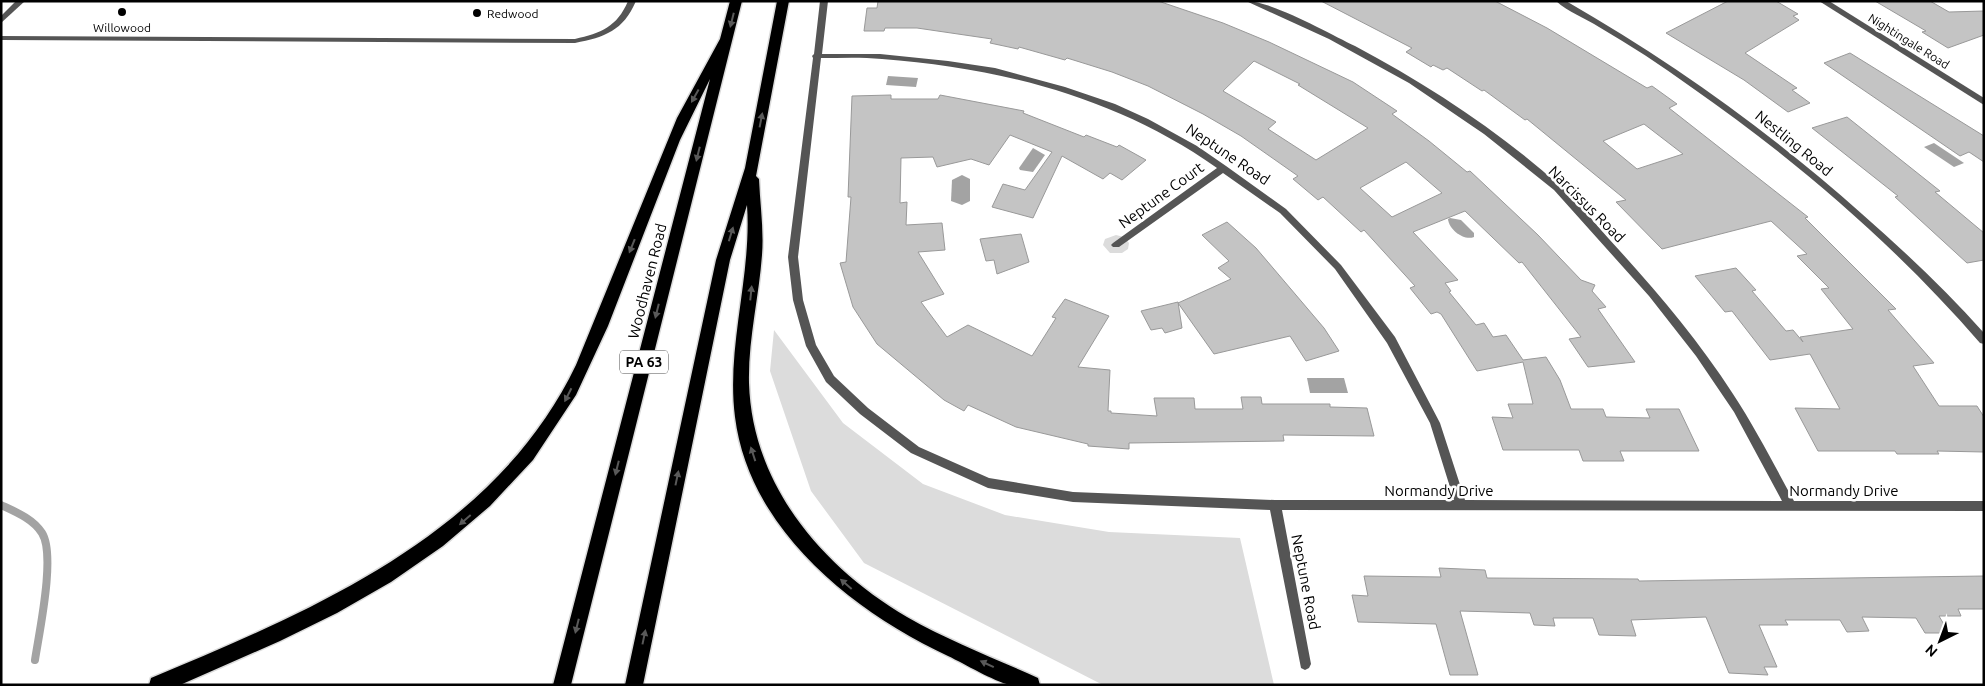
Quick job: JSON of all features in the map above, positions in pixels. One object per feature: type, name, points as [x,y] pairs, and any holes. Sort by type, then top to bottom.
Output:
[{"type":"highway","name":"Woodhaven Road","points":[[562,685],[736,1]]},
{"type":"highway","points":[[634,685],[723,260],[752,168],[783,1]]},
{"type":"highway","points":[[158,685],[308,620],[384,578],[430,548],[462,523],[489,498],[519,465],[564,402],[594,342],[684,117],[727,38]]},
{"type":"highway","points":[[752,168],[755,252],[741,383],[745,427],[753,457],[766,485],[803,542],[828,568],[856,592],[915,630],[1031,685]]},
{"type":"street","points":[[1,21],[21,1]]},
{"type":"street","points":[[1,38],[575,41],[595,37],[613,29],[627,16],[632,1]]},
{"type":"street","points":[[816,56],[824,1]]},
{"type":"street","name":"Narcissus Road","points":[[1250,1],[1285,15],[1350,46],[1413,83],[1479,125],[1558,189],[1652,290],[1674,320],[1729,396],[1790,506]]},
{"type":"street","name":"Nestling Road","points":[[1560,1],[1617,33],[1694,83],[1769,139],[1898,251],[1984,340]]},
{"type":"street","name":"Nightingale Road","points":[[1823,1],[1984,102]]},
{"type":"street","name":"Neptune Road","points":[[816,56],[880,56],[948,63],[995,71],[1062,89],[1145,121],[1194,148],[1223,168],[1283,211],[1338,267],[1391,340],[1435,423],[1461,505]]},
{"type":"street","name":"Normandy Drive","points":[[816,56],[793,257],[798,300],[811,346],[830,379],[864,412],[915,450],[988,483],[1073,497],[1275,505],[1984,506]]},
{"type":"street","name":"Neptune Court","points":[[1116,245],[1223,168]]},
{"type":"street","name":"Neptune Road","points":[[1275,505],[1305,664]]},
{"type":"shaded area","points":[[888,76],[918,78],[916,87],[886,85]]},
{"type":"shaded area","points":[[1934,143],[1964,163],[1954,167],[1924,147]]},
{"type":"shaded area","points":[[1033,148],[1045,155],[1033,172],[1020,170],[1019,168]]},
{"type":"shaded area","points":[[962,175],[970,179],[970,201],[962,205],[951,201],[952,180]]},
{"type":"shaded area","points":[[1448,219],[1461,220],[1474,233],[1474,237],[1462,236],[1454,231],[1449,223]]},
{"type":"shaded area","points":[[1116,235],[1124,237],[1129,243],[1128,249],[1122,253],[1110,253],[1103,245],[1105,239]]},
{"type":"shaded area","points":[[774,330],[843,423],[923,484],[1005,515],[1109,532],[1240,538],[1274,685],[1103,685],[864,563],[811,491],[770,371]]},
{"type":"shaded area","points":[[1307,378],[1344,378],[1348,393],[1310,393]]},
{"type":"building","points":[[878,1],[1158,1],[1223,23],[1269,42],[1353,82],[1397,111],[1392,114],[1467,172],[1470,171],[1538,235],[1581,280],[1595,285],[1592,291],[1606,307],[1598,309],[1635,362],[1588,367],[1569,339],[1581,337],[1522,262],[1519,263],[1465,211],[1413,232],[1458,280],[1445,283],[1451,291],[1449,292],[1476,325],[1484,323],[1493,337],[1506,335],[1523,360],[1546,357],[1560,380],[1571,409],[1603,409],[1606,417],[1650,418],[1646,409],[1679,409],[1699,451],[1620,451],[1624,461],[1583,461],[1579,450],[1503,450],[1492,417],[1513,418],[1508,404],[1533,404],[1523,362],[1477,371],[1441,314],[1437,312],[1431,314],[1410,288],[1415,286],[1364,230],[1361,232],[1323,197],[1318,200],[1293,179],[1298,176],[1241,136],[1148,86],[1067,58],[1065,60],[1019,47],[1018,49],[990,43],[992,39],[917,28],[885,28],[884,31],[864,31],[867,8],[877,8]],"holes":[[[1254,61],[1300,84],[1298,85],[1368,128],[1316,160],[1268,129],[1276,122],[1223,91]],[[1406,162],[1442,193],[1392,217],[1360,188]]]},
{"type":"building","points":[[1321,1],[1495,1],[1547,28],[1647,88],[1652,86],[1677,104],[1669,108],[1808,217],[1805,218],[1896,309],[1888,310],[1934,363],[1913,366],[1939,406],[1977,406],[1984,417],[1984,452],[1937,451],[1939,454],[1897,454],[1895,451],[1818,451],[1795,408],[1840,409],[1810,354],[1770,360],[1732,311],[1725,312],[1695,276],[1736,268],[1756,290],[1752,291],[1786,331],[1793,330],[1803,342],[1800,337],[1853,329],[1821,289],[1829,288],[1797,256],[1807,254],[1771,221],[1662,249],[1616,202],[1626,200],[1527,119],[1525,120],[1484,90],[1482,91],[1447,68],[1443,70],[1433,65],[1431,67],[1406,52],[1412,48]],"holes":[[[1644,124],[1683,154],[1637,169],[1603,141]]]},
{"type":"building","points":[[1728,1],[1776,1],[1798,14],[1793,16],[1799,20],[1745,53],[1797,88],[1792,90],[1810,103],[1788,112],[1744,80],[1666,33]]},
{"type":"building","points":[[1875,1],[1930,1],[1949,12],[1984,11],[1984,35],[1948,48],[1922,32],[1926,31]]},
{"type":"building","points":[[1850,53],[1984,136],[1984,162],[1969,152],[1960,156],[1824,63]]},
{"type":"building","points":[[891,95],[891,99],[938,99],[940,95],[1024,111],[1023,113],[1084,137],[1086,135],[1117,147],[1119,145],[1146,160],[1122,180],[1110,173],[1103,179],[1062,156],[1033,218],[992,207],[1003,184],[1025,190],[1052,152],[1010,135],[989,165],[971,159],[937,167],[933,157],[901,158],[900,203],[907,202],[906,225],[942,223],[945,250],[918,252],[944,294],[921,302],[947,337],[968,325],[1032,356],[1056,318],[1052,317],[1065,299],[1109,316],[1078,367],[1110,370],[1108,411],[1111,411],[1111,413],[1157,416],[1154,398],[1194,398],[1195,409],[1243,409],[1241,397],[1261,397],[1262,404],[1330,404],[1330,407],[1367,408],[1374,436],[1283,435],[1284,441],[1129,443],[1129,449],[1088,446],[1088,444],[1016,427],[968,405],[964,411],[944,400],[877,344],[853,307],[840,263],[846,262],[851,197],[848,197],[852,96]]},
{"type":"building","points":[[1847,117],[1940,191],[1935,192],[1984,233],[1984,260],[1967,263],[1895,197],[1898,196],[1812,128]]},
{"type":"building","points":[[1227,222],[1256,248],[1324,328],[1339,351],[1306,361],[1290,336],[1214,354],[1178,303],[1231,279],[1218,268],[1229,261],[1202,235]]},
{"type":"building","points":[[1021,234],[1029,262],[997,274],[994,260],[986,261],[980,239]]},
{"type":"building","points":[[1178,302],[1182,328],[1165,333],[1162,328],[1151,330],[1141,311]]},
{"type":"building","points":[[1439,568],[1485,570],[1487,578],[1638,579],[1639,581],[1984,576],[1984,609],[1958,609],[1961,616],[1939,616],[1949,633],[1925,633],[1916,618],[1862,617],[1869,631],[1847,632],[1840,620],[1785,620],[1788,625],[1759,625],[1777,667],[1764,667],[1768,675],[1729,673],[1706,617],[1631,620],[1636,636],[1599,635],[1593,618],[1553,618],[1555,626],[1534,625],[1530,613],[1460,611],[1478,675],[1450,675],[1436,624],[1358,622],[1352,595],[1368,596],[1364,576],[1441,577]]},
{"type":"waterway","points":[[1,505],[24,516],[34,524],[42,533],[46,544],[47,576],[35,660]]},
{"type":"place","name":"Willowood","points":[[122,12]]},
{"type":"place","name":"Redwood","points":[[477,13]]}]
